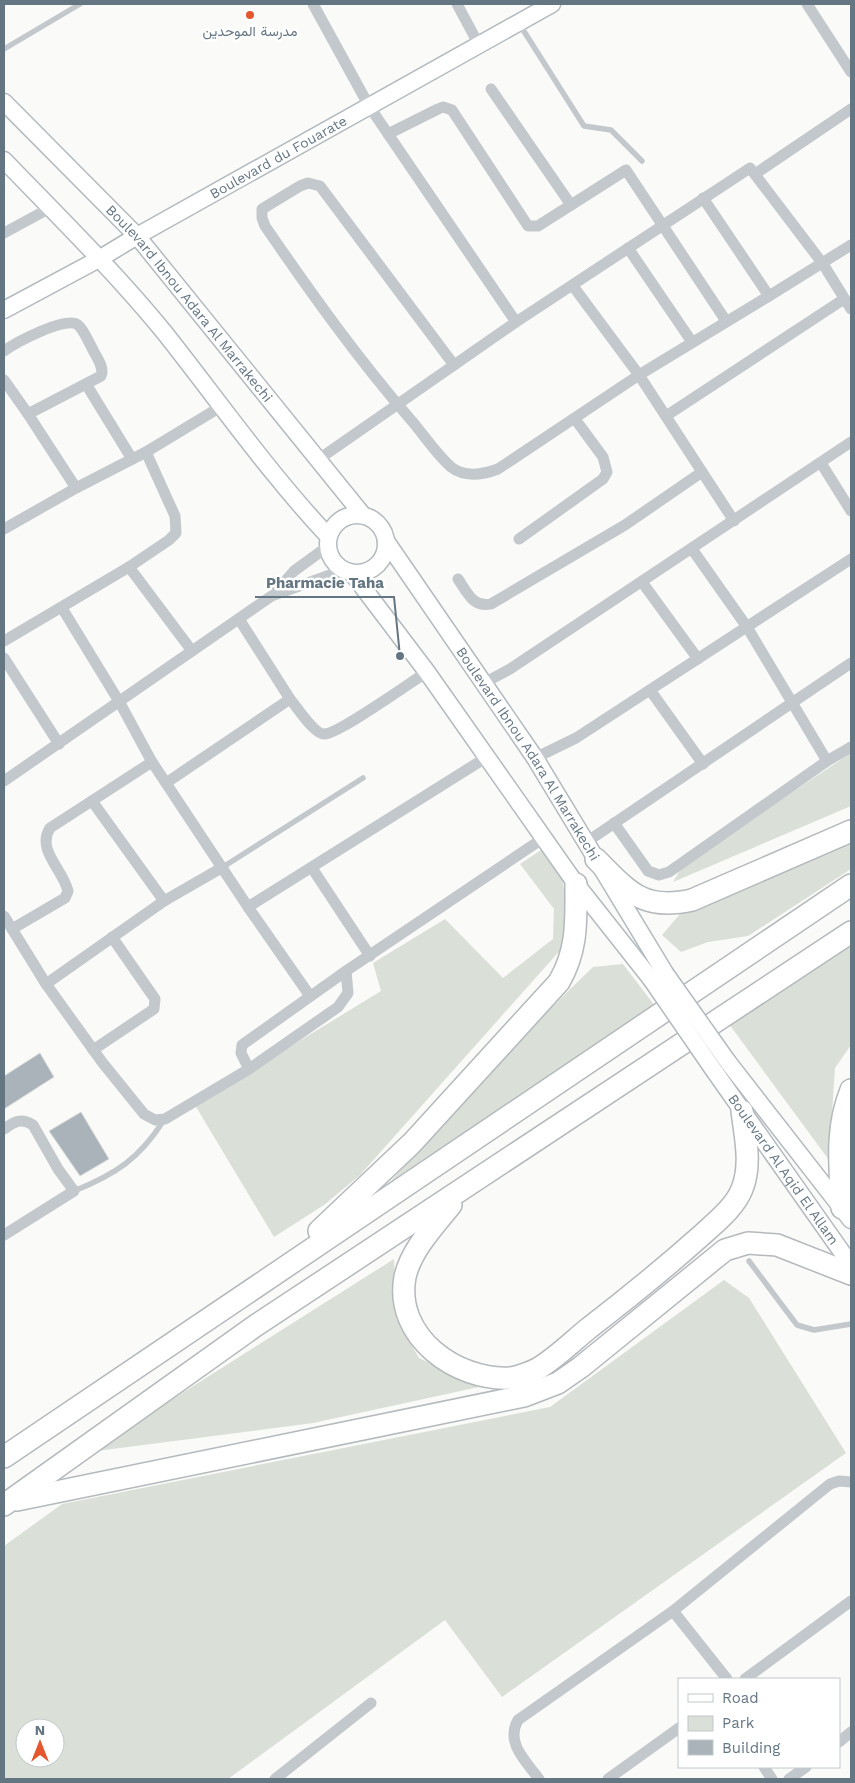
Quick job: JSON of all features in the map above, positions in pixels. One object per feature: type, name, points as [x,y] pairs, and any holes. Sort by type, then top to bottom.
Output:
[{"type":"highway","points":[[591,851],[626,889],[648,901],[671,904],[692,900],[851,830]]},
{"type":"highway","points":[[242,1295],[329,1223],[412,1143],[559,982],[570,963],[574,945],[576,884]]},
{"type":"highway","points":[[4,1457],[851,885]]},
{"type":"highway","points":[[6,1504],[255,1326],[462,1191],[851,932]]},
{"type":"highway","points":[[847,1214],[838,1140],[844,1107],[851,1090]]},
{"type":"highway","points":[[462,1191],[411,1260],[405,1278],[406,1302],[412,1324],[428,1348],[451,1365],[480,1376],[512,1378],[538,1368],[664,1270],[726,1212],[742,1190],[747,1166],[742,1111]]},
{"type":"highway","points":[[6,1504],[524,1396],[558,1383],[725,1250],[748,1243],[777,1245],[851,1274]]},
{"type":"main road","name":"Boulevard du Fouarate","points":[[4,310],[99,259],[551,4]]},
{"type":"main road","name":"Boulevard Ibnou Adara Al Marrakechi","points":[[4,102],[137,236],[362,514]]},
{"type":"main road","points":[[4,160],[99,259],[162,330],[328,542],[336,565],[348,572],[427,672],[545,837],[576,884],[658,976],[722,1067]]},
{"type":"main road","points":[[328,542],[333,526],[341,518],[351,514],[362,514],[378,524],[386,541],[385,551],[380,561],[373,568],[363,573],[348,572]]},
{"type":"main road","name":"Boulevard Ibnou Adara Al Marrakechi","points":[[386,541],[535,758],[591,851],[658,976]]},
{"type":"main road","name":"Boulevard Al Aqid El Allam","points":[[722,1067],[742,1111],[851,1266]]},
{"type":"main road","name":"Boulevard Al Aqid El Allam","points":[[722,1067],[847,1214]]},
{"type":"street","points":[[313,4],[369,106],[516,322]]},
{"type":"street","points":[[457,4],[479,45]]},
{"type":"street","points":[[807,4],[851,70]]},
{"type":"street","points":[[492,89],[571,205]]},
{"type":"street","points":[[388,134],[438,109],[447,108],[452,110],[528,226],[538,226],[626,170],[726,321]]},
{"type":"street","points":[[755,174],[851,109]]},
{"type":"street","points":[[319,459],[516,322],[750,168],[823,264],[851,309]]},
{"type":"street","points":[[454,365],[320,186],[308,183],[266,204],[261,214],[265,226],[318,303],[398,405],[451,467],[474,475],[485,474],[498,469],[639,375],[823,264],[851,245]]},
{"type":"street","points":[[703,198],[768,296]]},
{"type":"street","points":[[4,233],[50,208]]},
{"type":"street","points":[[628,248],[692,342]]},
{"type":"street","points":[[573,286],[639,375],[734,521]]},
{"type":"street","points":[[666,416],[844,299]]},
{"type":"street","points":[[4,351],[41,332],[67,322],[77,324],[102,371],[101,376],[28,414]]},
{"type":"street","points":[[4,380],[76,488]]},
{"type":"street","points":[[86,384],[132,459]]},
{"type":"street","points":[[4,514],[7,527],[76,488],[146,452],[222,406]]},
{"type":"street","points":[[519,539],[602,479],[607,472],[603,457],[574,419]]},
{"type":"street","points":[[484,683],[510,669],[851,442]]},
{"type":"street","points":[[4,641],[129,567],[169,540],[176,533],[177,525],[171,504],[146,452]]},
{"type":"street","points":[[821,463],[851,511]]},
{"type":"street","points":[[458,579],[472,600],[479,604],[491,604],[625,525],[702,472]]},
{"type":"street","points":[[4,781],[120,703],[192,650],[273,595],[294,571],[328,542]]},
{"type":"street","points":[[692,549],[747,627],[827,761]]},
{"type":"street","points":[[535,758],[576,738],[851,559]]},
{"type":"street","points":[[129,567],[192,650]]},
{"type":"street","points":[[273,595],[348,572]]},
{"type":"street","points":[[642,582],[698,659]]},
{"type":"street","points":[[62,608],[120,703],[152,762],[223,867],[248,908],[310,996]]},
{"type":"street","points":[[239,619],[290,699],[317,731],[324,735],[335,732],[350,724],[427,672]]},
{"type":"street","points":[[4,658],[7,671],[59,744]]},
{"type":"street","points":[[591,851],[614,824],[851,663]]},
{"type":"street","points":[[650,690],[703,764]]},
{"type":"street","points":[[166,783],[290,699]]},
{"type":"street","points":[[614,824],[648,871],[660,875],[669,872],[827,761],[851,747]]},
{"type":"street","points":[[248,908],[487,757]]},
{"type":"street","points":[[12,928],[65,898],[68,891],[45,846],[45,836],[50,828],[152,762]]},
{"type":"street","points":[[92,801],[164,901]]},
{"type":"street","points":[[250,1069],[241,1053],[242,1045],[346,971],[545,837]]},
{"type":"street","points":[[46,984],[164,901],[223,867]]},
{"type":"street","points":[[312,868],[370,956]]},
{"type":"street","points":[[4,916],[46,984],[93,1050],[144,1114],[155,1120],[165,1119],[250,1069],[338,1007],[348,993],[346,971]]},
{"type":"street","points":[[93,1050],[154,1009],[156,1005],[155,1000],[112,938]]},
{"type":"street","points":[[4,1129],[17,1120],[26,1120],[33,1125],[58,1169],[74,1191],[4,1235]]},
{"type":"street","points":[[539,1779],[514,1743],[512,1730],[518,1720],[673,1611],[830,1484],[839,1481],[851,1482]]},
{"type":"street","points":[[760,1675],[851,1601]]},
{"type":"street","points":[[673,1611],[726,1678]]},
{"type":"street","points":[[275,1779],[371,1703]]},
{"type":"street","points":[[608,1779],[678,1729]]},
{"type":"street","points":[[840,1741],[851,1732]]},
{"type":"street","points":[[765,1768],[772,1779]]},
{"type":"lane","points":[[4,49],[80,4]]},
{"type":"lane","points":[[519,23],[584,126],[611,130],[642,161]]},
{"type":"lane","points":[[223,867],[363,778]]},
{"type":"lane","points":[[74,1191],[103,1179],[137,1156],[150,1142],[165,1119]]},
{"type":"lane","points":[[749,1261],[797,1325],[814,1330],[851,1324]]},
{"type":"green space","points":[[851,753],[851,806],[673,882],[684,864]]},
{"type":"green space","points":[[851,837],[851,869],[748,936],[708,942],[681,952],[662,935],[686,907]]},
{"type":"green space","points":[[544,848],[562,874],[568,921],[564,946],[360,1175],[324,1205],[274,1237],[195,1105],[381,991],[373,963],[445,919],[503,978],[553,939],[554,909],[520,864]]},
{"type":"green space","points":[[851,942],[851,1045],[835,1068],[829,1160],[729,1024]]},
{"type":"green space","points":[[623,964],[655,1006],[391,1181],[523,1035],[593,967]]},
{"type":"green space","points":[[394,1259],[397,1320],[419,1358],[479,1387],[313,1423],[89,1452]]},
{"type":"green space","points":[[724,1280],[749,1298],[846,1453],[502,1697],[445,1620],[228,1779],[4,1779],[4,1546],[62,1504],[550,1407]]},
{"type":"building","points":[[40,1053],[54,1077],[4,1109],[4,1076]]},
{"type":"building","points":[[81,1112],[109,1159],[80,1176],[49,1131]]},
{"type":"place","name":"مدرسة الموحدين","points":[[250,15]]},
{"type":"place","name":"Pharmacie Taha","points":[[400,656]]}]
